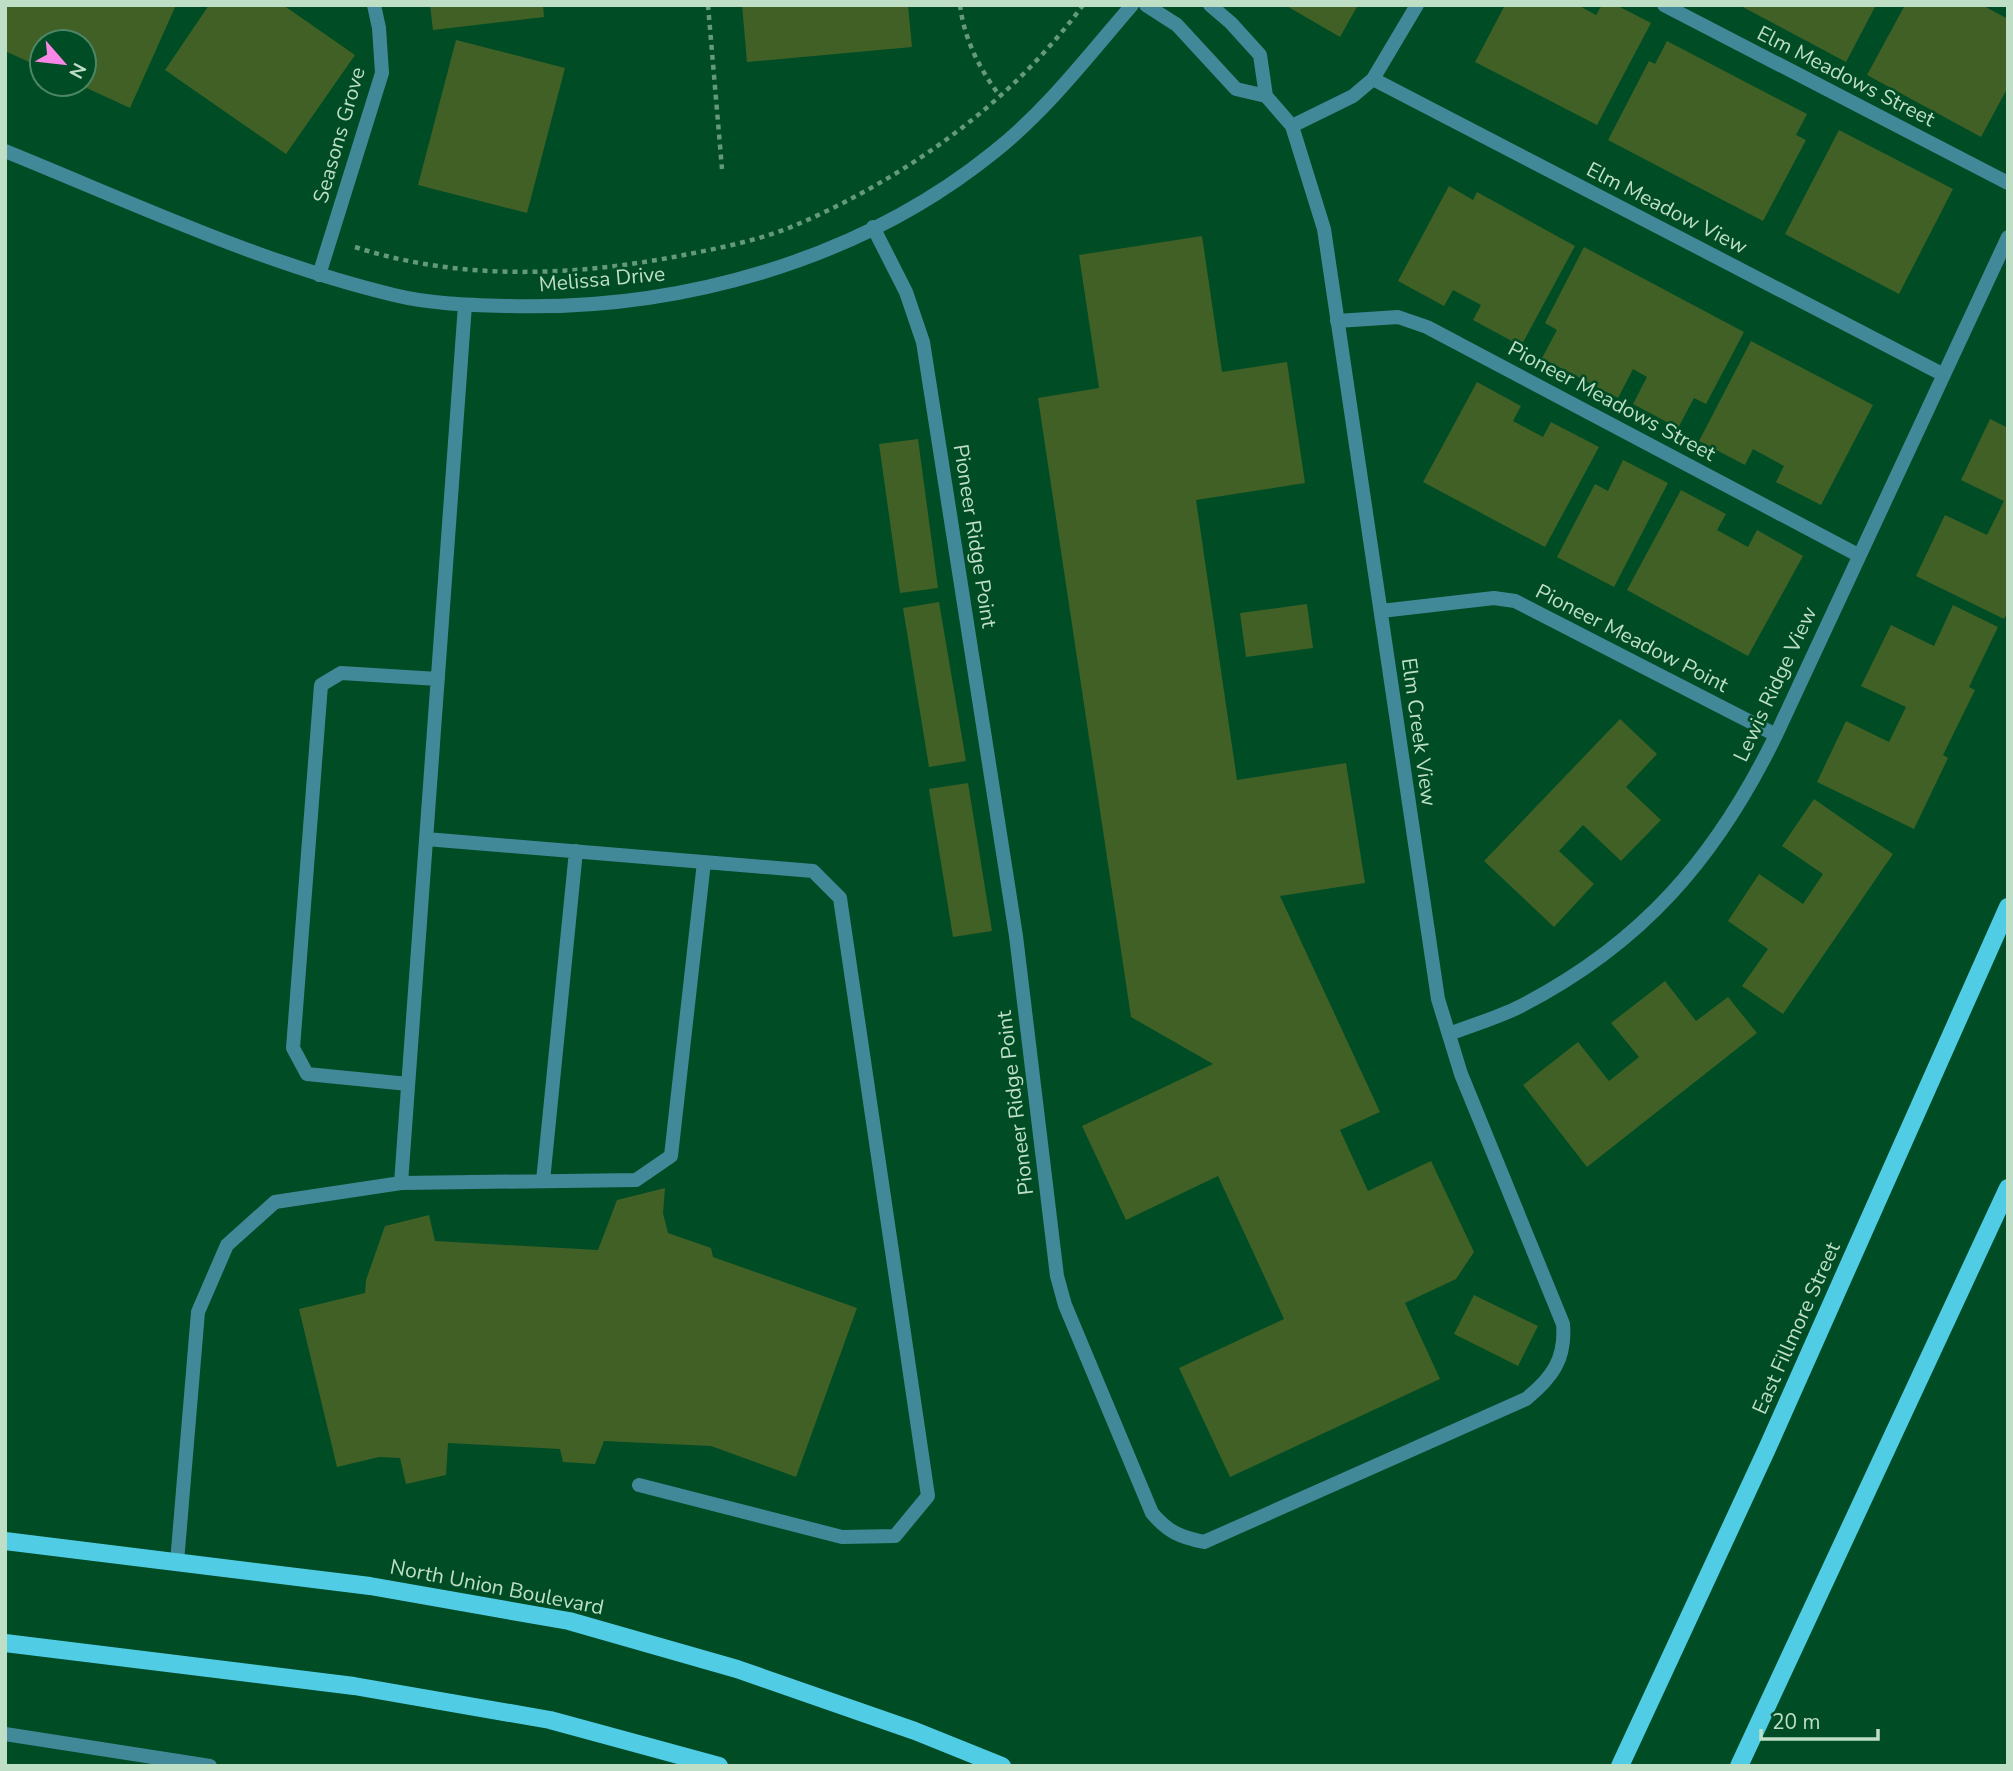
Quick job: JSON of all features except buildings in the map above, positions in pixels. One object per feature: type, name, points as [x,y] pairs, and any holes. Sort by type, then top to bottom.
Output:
[{"type":"main road","name":"East Fillmore Street","points":[[1620,1766],[1772,1438],[2008,907]]},
{"type":"main road","points":[[1739,1766],[2008,1188]]},
{"type":"main road","name":"North Union Boulevard","points":[[5,1541],[370,1586],[569,1621],[737,1668],[915,1731],[1002,1766]]},
{"type":"main road","points":[[5,1643],[354,1686],[550,1720],[719,1766]]},
{"type":"street","name":"Seasons Grove","points":[[319,275],[382,73],[379,28],[374,5]]},
{"type":"street","name":"Melissa Drive","points":[[5,151],[278,262],[397,296],[465,304],[559,308],[669,295],[751,276],[830,248],[920,204],[995,152],[1055,96],[1132,5]]},
{"type":"street","points":[[1146,5],[1177,25],[1236,89],[1266,96],[1260,55],[1231,23],[1210,5]]},
{"type":"street","points":[[1292,126],[1353,96],[1373,79],[1417,5]]},
{"type":"street","name":"Elm Meadows Street","points":[[1664,5],[2008,183]]},
{"type":"street","name":"Elm Meadow View","points":[[1373,79],[1942,374]]},
{"type":"street","name":"Elm Creek View","points":[[1266,96],[1292,126],[1324,229],[1438,999],[1461,1074],[1563,1324],[1565,1344],[1558,1366]]},
{"type":"street","name":"Pioneer Ridge Point","points":[[873,227],[906,292],[923,342],[1016,936],[1058,1276],[1065,1305],[1152,1513],[1165,1529],[1181,1538],[1204,1542],[1526,1399],[1546,1383],[1558,1366]]},
{"type":"street","name":"Lewis Ridge View","points":[[1449,1034],[1517,1008],[1581,971],[1638,929],[1721,834],[1750,788],[1776,736],[2008,237]]},
{"type":"street","points":[[401,1183],[465,304]]},
{"type":"street","name":"Pioneer Meadows Street","points":[[1337,321],[1398,317],[1427,327],[1858,555]]},
{"type":"street","name":"Pioneer Meadow Point","points":[[1381,611],[1494,598],[1515,601],[1776,736]]},
{"type":"street","points":[[408,1084],[307,1074],[293,1048],[321,685],[341,673],[438,679]]},
{"type":"street","points":[[426,839],[813,871],[840,898],[928,1496],[895,1536],[842,1537],[639,1485]]},
{"type":"street","points":[[543,1181],[576,851]]},
{"type":"street","points":[[177,1562],[198,1312],[226,1245],[275,1202],[401,1183],[636,1180],[671,1156],[704,862]]},
{"type":"street","points":[[5,1734],[210,1766]]},
{"type":"path","points":[[708,5],[722,169]]},
{"type":"path","points":[[960,5],[972,51],[985,77],[1000,96]]},
{"type":"path","points":[[330,239],[383,256],[471,269],[549,273],[609,269],[724,247],[794,226],[868,190],[925,155],[1000,96],[1035,63],[1083,5]]}]
